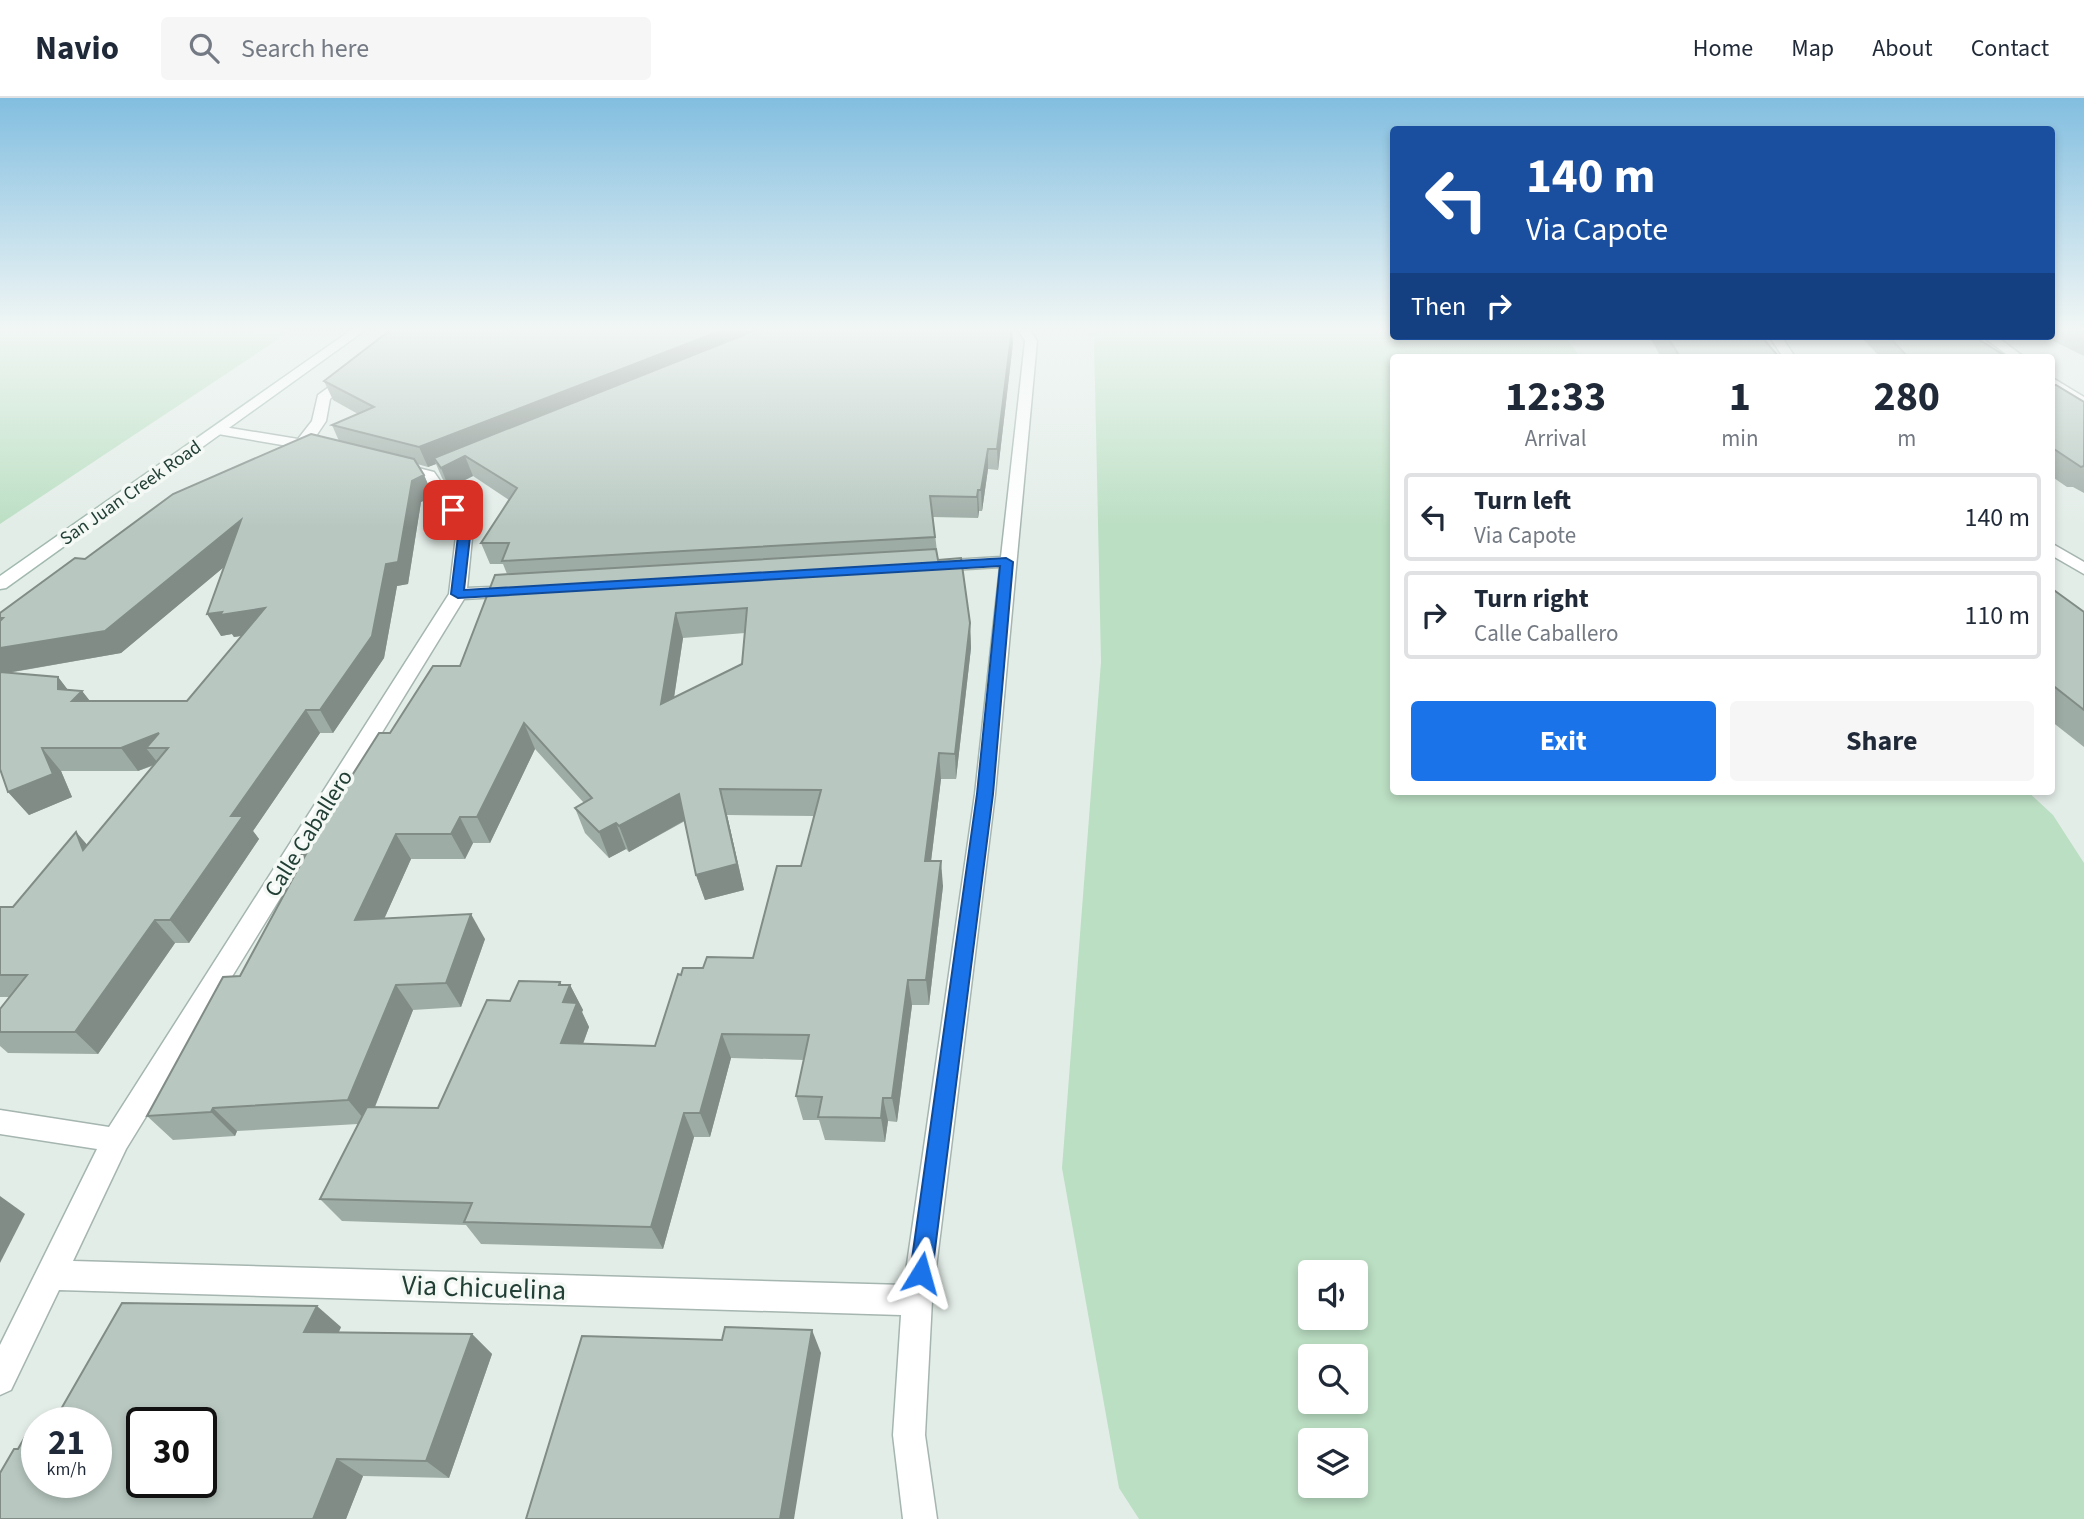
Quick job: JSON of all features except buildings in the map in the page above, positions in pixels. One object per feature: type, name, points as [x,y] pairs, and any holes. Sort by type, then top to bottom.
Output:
[{"type":"street","name":"San Juan Creek Road","points":[[0,584],[268,394]]},
{"type":"street","points":[[283,454],[305,443],[324,412],[323,398],[327,394]]},
{"type":"street","points":[[920,1519],[909,1435],[917,1300],[985,794],[1006,562],[1025,394]]},
{"type":"street","points":[[218,430],[305,443],[330,450]]},
{"type":"street","name":"Calle Caballero","points":[[0,1379],[116,1140],[458,594],[465,528],[435,472],[379,462]]},
{"type":"street","points":[[2055,551],[2084,569]]},
{"type":"street","points":[[924,567],[1006,562]]},
{"type":"street","points":[[458,594],[526,590]]},
{"type":"street","points":[[0,1122],[116,1140]]},
{"type":"street","name":"Via Chicuelina","points":[[51,1275],[917,1300]]},
{"type":"green space","points":[[0,394],[195,394],[0,524]]},
{"type":"green space","points":[[1095,394],[1390,394],[1390,795],[2031,795],[2053,815],[2084,863],[2084,1519],[1139,1519],[1119,1488],[1062,1168],[1101,662]]},
{"type":"route","points":[[453,510],[465,528],[458,594],[1006,562],[985,794],[921,1273]]}]
